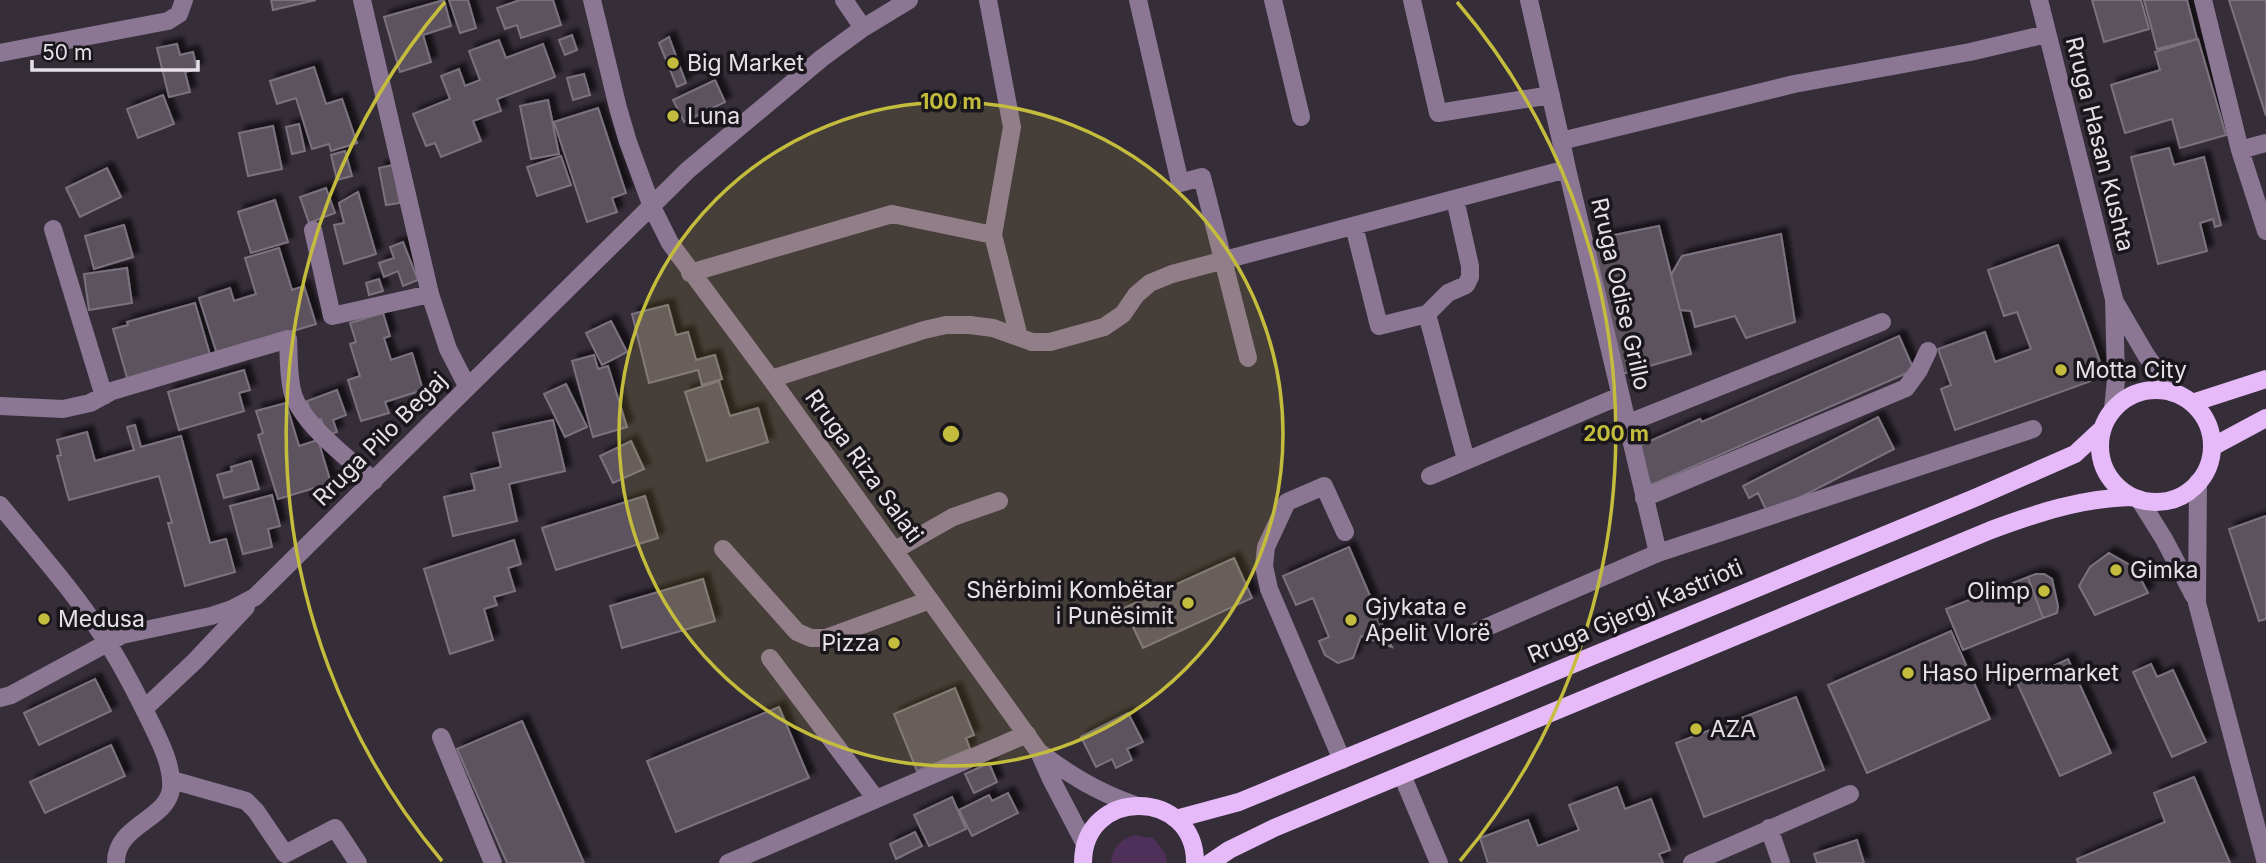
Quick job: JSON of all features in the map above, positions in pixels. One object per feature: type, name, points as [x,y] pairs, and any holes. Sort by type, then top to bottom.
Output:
[{"type":"main road","points":[[2192,403],[2266,379]]},
{"type":"main road","points":[[1210,863],[1229,850],[1274,828],[1991,530],[2072,504],[2112,497],[2161,502],[2171,500],[2191,490],[2199,482],[2206,472],[2212,447],[2204,419],[2192,403],[2173,393],[2151,390],[2130,396],[2113,410],[2103,428],[2100,452],[2107,473],[2122,491],[2135,498]]},
{"type":"main road","points":[[2212,447],[2266,418]]},
{"type":"main road","name":"Rruga Gjergj Kastrioti","points":[[1175,818],[1239,802],[2041,470],[2075,454],[2103,428]]},
{"type":"main road","points":[[1080,856],[1099,822],[1122,808],[1135,805],[1149,806],[1175,818],[1186,830],[1192,843],[1195,863]]},
{"type":"street","points":[[0,53],[168,21],[179,14],[184,0]]},
{"type":"street","points":[[362,0],[430,294],[448,349],[467,386]]},
{"type":"street","name":"Rruga Riza Salati","points":[[592,0],[618,108],[652,207],[670,243],[1039,752]]},
{"type":"street","points":[[844,0],[863,28]]},
{"type":"street","name":"Rruga Pilo Begaj","points":[[0,698],[12,695],[107,642],[139,630],[211,616],[255,597],[688,170],[822,58],[863,28],[909,0]]},
{"type":"street","points":[[988,0],[1012,127],[993,234],[1019,337]]},
{"type":"street","points":[[1138,0],[1180,183],[1202,177],[1248,358]]},
{"type":"street","points":[[1273,0],[1301,117]]},
{"type":"street","points":[[1412,0],[1438,113],[1550,95]]},
{"type":"street","points":[[1529,0],[1561,141],[1794,84],[1970,52],[2046,34]]},
{"type":"street","name":"Rruga Hasan Kushta","points":[[2039,0],[2114,299]]},
{"type":"street","points":[[2203,0],[2240,150],[2266,231]]},
{"type":"street","name":"Rruga Odise Grillo","points":[[1561,141],[1658,553]]},
{"type":"street","points":[[2240,150],[2266,144]]},
{"type":"street","points":[[771,379],[946,325],[993,328],[1032,342],[1051,342],[1104,327],[1124,314],[1136,295],[1150,283],[1172,274],[1567,169]]},
{"type":"street","points":[[1354,226],[1379,326],[1427,314],[1448,293],[1466,285],[1470,277],[1455,199]]},
{"type":"street","points":[[690,273],[892,214],[993,234]]},
{"type":"street","points":[[53,229],[104,396]]},
{"type":"street","points":[[313,230],[332,316],[430,294]]},
{"type":"street","points":[[2114,299],[2146,355],[2173,393]]},
{"type":"street","points":[[2113,410],[2116,380],[2114,299]]},
{"type":"street","points":[[1427,314],[1466,460]]},
{"type":"street","points":[[1626,424],[1882,322]]},
{"type":"street","points":[[0,406],[63,409],[90,403],[112,391],[288,339],[293,394],[309,421],[374,481]]},
{"type":"street","points":[[1644,498],[1906,388],[1928,351]]},
{"type":"street","points":[[1430,476],[1620,396]]},
{"type":"street","points":[[1471,634],[1658,553],[2033,429]]},
{"type":"street","points":[[2197,603],[2196,528],[2199,482]]},
{"type":"street","points":[[1342,760],[1269,589],[1264,566],[1266,547],[1287,502],[1324,486],[1345,532]]},
{"type":"street","points":[[2135,498],[2164,539],[2197,603],[2266,863]]},
{"type":"street","points":[[895,550],[953,517],[999,501]]},
{"type":"street","points":[[0,505],[107,642],[158,737],[172,780],[170,795],[160,808],[122,840],[116,863]]},
{"type":"street","points":[[723,549],[797,632],[811,638],[826,638],[930,600]]},
{"type":"street","points":[[144,709],[195,661],[255,597]]},
{"type":"street","points":[[770,658],[876,799]]},
{"type":"street","points":[[728,863],[1027,734]]},
{"type":"street","points":[[440,737],[493,863]]},
{"type":"street","points":[[1039,752],[1096,790],[1135,805]]},
{"type":"street","points":[[1039,752],[1080,856]]},
{"type":"street","points":[[1402,775],[1439,863]]},
{"type":"street","points":[[172,780],[246,801],[256,811],[285,854],[335,828],[358,863]]},
{"type":"street","points":[[1692,863],[1850,794]]},
{"type":"street","points":[[1769,828],[1782,863]]},
{"type":"shaded area","points":[[1134,835],[1153,838],[1165,853],[1167,863],[1111,863],[1118,845]]},
{"type":"building","points":[[271,0],[316,0],[273,10]]},
{"type":"building","points":[[444,0],[451,26],[423,35],[431,62],[400,72],[384,17]]},
{"type":"building","points":[[449,0],[468,0],[476,28],[460,33]]},
{"type":"building","points":[[520,0],[553,0],[561,25],[521,38],[517,25],[505,29],[497,8]]},
{"type":"building","points":[[2092,0],[2141,0],[2149,29],[2104,42]]},
{"type":"building","points":[[2144,0],[2187,0],[2197,39],[2157,49]]},
{"type":"building","points":[[2229,0],[2266,0],[2266,116]]},
{"type":"building","points":[[572,35],[577,50],[565,55],[559,40]]},
{"type":"building","name":"Big Market","points":[[669,37],[686,83],[677,87],[659,43]]},
{"type":"building","points":[[2198,39],[2226,135],[2180,148],[2172,119],[2125,133],[2111,85],[2160,70],[2155,52]]},
{"type":"building","points":[[499,40],[506,58],[543,44],[555,77],[497,99],[501,111],[473,121],[481,141],[441,157],[435,143],[426,146],[413,114],[450,99],[441,76],[459,69],[465,86],[480,80],[469,51]]},
{"type":"building","points":[[177,44],[180,55],[193,52],[197,69],[185,72],[190,92],[169,97],[157,48]]},
{"type":"building","points":[[314,67],[326,104],[342,99],[357,143],[331,151],[329,144],[312,149],[296,98],[277,104],[270,81]]},
{"type":"building","points":[[584,74],[590,95],[573,100],[567,78]]},
{"type":"building","points":[[715,80],[725,102],[684,122],[673,100]]},
{"type":"building","points":[[163,95],[174,124],[138,138],[127,109]]},
{"type":"building","points":[[548,100],[559,154],[531,159],[520,106]]},
{"type":"building","points":[[598,108],[626,193],[612,198],[617,212],[587,222],[554,122]]},
{"type":"building","points":[[299,124],[305,151],[292,154],[286,127]]},
{"type":"building","points":[[273,126],[282,169],[248,176],[239,133]]},
{"type":"building","points":[[2169,148],[2174,165],[2204,157],[2221,225],[2215,227],[2213,219],[2200,223],[2207,251],[2158,264],[2131,157]]},
{"type":"building","points":[[345,151],[352,176],[337,180],[331,155]]},
{"type":"building","points":[[561,156],[571,185],[537,196],[527,167]]},
{"type":"building","points":[[393,165],[400,203],[386,205],[379,168]]},
{"type":"building","points":[[107,168],[121,197],[80,217],[66,188]]},
{"type":"building","points":[[326,188],[335,213],[309,223],[300,197]]},
{"type":"building","points":[[358,192],[376,254],[344,264],[334,225],[344,223],[339,203]]},
{"type":"building","points":[[275,200],[288,242],[251,253],[238,212]]},
{"type":"building","points":[[124,225],[133,257],[94,269],[85,236]]},
{"type":"building","points":[[1659,226],[1691,354],[1622,374],[1589,240]]},
{"type":"building","points":[[1781,234],[1795,322],[1746,338],[1735,316],[1695,327],[1691,311],[1680,310],[1671,275],[1682,256]]},
{"type":"building","points":[[403,242],[418,280],[403,286],[398,271],[384,277],[379,263],[394,258],[390,247]]},
{"type":"building","points":[[2058,245],[2105,376],[1955,430],[1941,389],[1951,385],[1938,349],[1985,332],[1995,362],[2031,349],[2017,312],[2004,316],[1988,270]]},
{"type":"building","points":[[279,248],[292,290],[304,286],[316,324],[217,354],[199,298],[230,288],[234,301],[256,294],[245,258]]},
{"type":"building","points":[[127,268],[132,303],[89,310],[84,274]]},
{"type":"building","points":[[379,279],[383,291],[369,295],[366,283]]},
{"type":"building","points":[[195,303],[211,358],[128,381],[113,329],[128,325],[127,322]]},
{"type":"building","points":[[668,305],[676,335],[688,332],[696,360],[715,355],[722,379],[702,385],[698,370],[649,383],[632,314]]},
{"type":"building","points":[[383,313],[390,336],[384,338],[391,360],[412,353],[423,390],[385,402],[389,413],[361,421],[348,380],[360,376],[350,344],[356,342],[350,323]]},
{"type":"building","points":[[611,321],[627,352],[602,365],[586,333]]},
{"type":"building","points":[[1899,336],[1914,370],[1651,485],[1634,448],[1700,419],[1702,422]]},
{"type":"building","points":[[594,355],[598,369],[608,366],[627,427],[593,437],[572,361]]},
{"type":"building","points":[[244,370],[250,390],[239,393],[244,411],[179,430],[168,392]]},
{"type":"building","points":[[719,381],[730,416],[758,408],[768,442],[707,461],[685,392]]},
{"type":"building","points":[[566,384],[587,427],[565,437],[544,394]]},
{"type":"building","points":[[337,390],[346,415],[333,420],[337,432],[327,436],[321,419],[314,422],[307,401]]},
{"type":"building","points":[[286,403],[299,446],[318,440],[331,483],[278,499],[258,435],[263,433],[256,411]]},
{"type":"building","points":[[1878,417],[1894,449],[1768,514],[1758,493],[1749,498],[1743,486]]},
{"type":"building","points":[[553,420],[565,471],[509,484],[517,521],[453,536],[444,497],[475,490],[471,474],[501,467],[493,433]]},
{"type":"building","points":[[135,425],[141,447],[181,436],[210,543],[226,539],[235,572],[185,586],[159,476],[69,500],[57,456],[61,455],[57,440],[87,432],[95,461],[134,450],[127,427]]},
{"type":"building","points":[[631,441],[644,469],[613,483],[600,456]]},
{"type":"building","points":[[251,461],[259,489],[224,498],[217,475]]},
{"type":"building","points":[[272,495],[280,526],[268,529],[272,547],[243,554],[230,506]]},
{"type":"building","points":[[645,496],[658,538],[556,570],[542,528]]},
{"type":"building","points":[[2266,516],[2266,619],[2259,621],[2229,529]]},
{"type":"building","points":[[514,540],[521,564],[508,568],[515,591],[494,597],[497,605],[484,609],[493,640],[450,654],[424,569]]},
{"type":"building","name":"Gjykata e Apelit Vlorë","points":[[1349,547],[1392,647],[1361,636],[1353,658],[1338,663],[1325,655],[1319,641],[1329,637],[1313,598],[1296,605],[1283,576]]},
{"type":"building","points":[[2109,553],[2135,568],[2148,593],[2095,615],[2079,586],[2090,567]]},
{"type":"building","name":"Shërbimi Kombëtar i Punësimit","points":[[1234,558],[1252,598],[1143,648],[1124,608]]},
{"type":"building","points":[[2044,574],[2052,579],[2058,606],[2057,613],[2043,618],[2028,577]]},
{"type":"building","points":[[2028,577],[2043,618],[1963,650],[1946,609]]},
{"type":"building","points":[[703,579],[715,621],[622,648],[610,606]]},
{"type":"building","points":[[1951,631],[1990,719],[1867,773],[1828,685]]},
{"type":"building","points":[[2068,659],[2111,753],[2060,776],[2017,683]]},
{"type":"building","points":[[2151,664],[2157,677],[2173,670],[2206,742],[2172,757],[2133,672]]},
{"type":"building","points":[[95,679],[111,711],[39,745],[24,713]]},
{"type":"building","points":[[955,688],[974,735],[966,738],[970,749],[917,771],[894,714]]},
{"type":"building","points":[[1796,697],[1824,770],[1704,817],[1676,743]]},
{"type":"building","points":[[779,707],[809,778],[676,832],[647,761]]},
{"type":"building","points":[[1128,713],[1143,742],[1127,749],[1132,760],[1116,768],[1112,759],[1096,767],[1081,737]]},
{"type":"building","points":[[522,721],[584,863],[507,863],[457,749]]},
{"type":"building","points":[[111,745],[125,776],[45,813],[30,782]]},
{"type":"building","points":[[989,763],[997,782],[974,793],[965,774]]},
{"type":"building","points":[[2194,777],[2230,863],[2078,863],[2077,859],[2165,822],[2154,793]]},
{"type":"building","points":[[1617,787],[1625,809],[1651,799],[1670,850],[1659,854],[1663,863],[1488,863],[1480,838],[1528,820],[1538,846],[1579,830],[1569,805]]},
{"type":"building","points":[[1008,793],[1018,813],[972,836],[959,810],[989,795],[992,801]]},
{"type":"building","points":[[952,797],[966,829],[929,846],[914,815]]},
{"type":"building","points":[[915,832],[922,846],[896,859],[890,844]]},
{"type":"building","points":[[1857,840],[1864,863],[1817,863],[1814,854]]},
{"type":"place","name":"Big Market","points":[[673,63]]},
{"type":"place","name":"Luna","points":[[673,116]]},
{"type":"place","name":"Motta City","points":[[2061,370]]},
{"type":"place","name":"Gimka","points":[[2116,570]]},
{"type":"place","name":"Olimp","points":[[2044,591]]},
{"type":"place","name":"Shërbimi Kombëtar i Punësimit","points":[[1188,603]]},
{"type":"place","name":"Medusa","points":[[44,619]]},
{"type":"place","name":"Gjykata e Apelit Vlorë","points":[[1351,620]]},
{"type":"place","name":"Pizza","points":[[894,643]]},
{"type":"place","name":"Haso Hipermarket","points":[[1908,673]]},
{"type":"place","name":"AZA","points":[[1696,729]]}]
